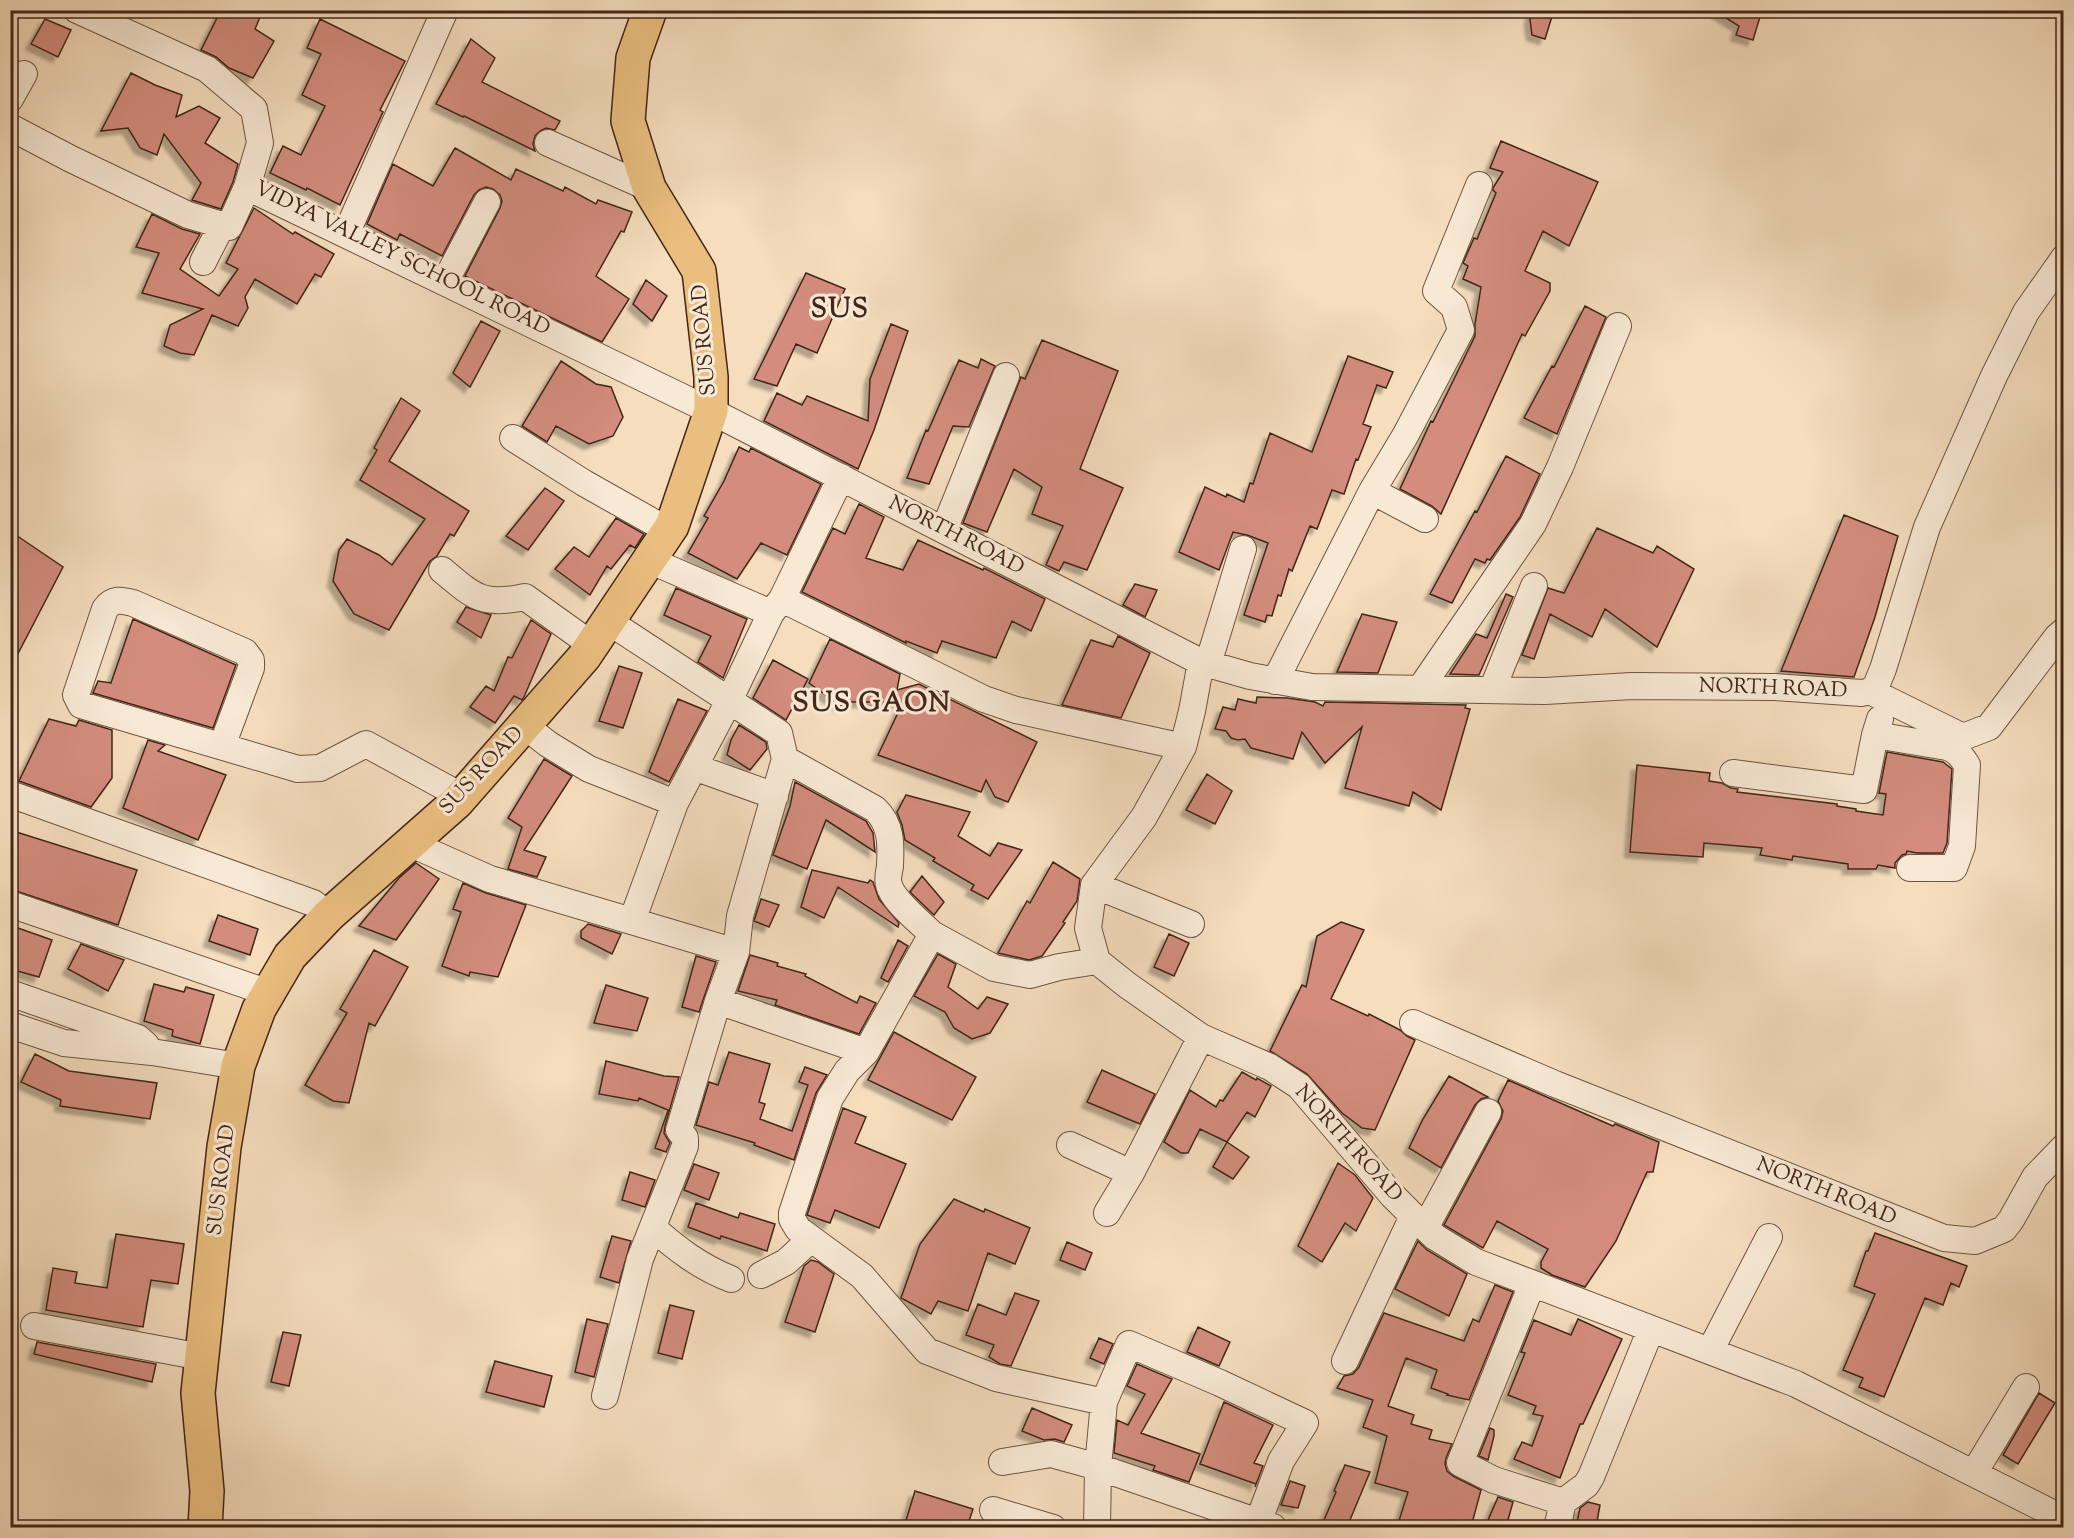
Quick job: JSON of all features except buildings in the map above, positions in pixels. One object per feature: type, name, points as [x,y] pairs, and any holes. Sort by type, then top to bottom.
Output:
[{"type":"main road","name":"SUS ROAD","points":[[205,1527],[207,1491],[198,1393],[224,1147],[238,1066],[259,1009],[290,956],[329,915],[463,797],[584,657],[669,531],[711,411],[711,377],[699,271],[649,188],[628,121],[633,58],[650,10]]},
{"type":"street","name":"VIDYA VALLEY SCHOOL ROAD","points":[[77,10],[126,21],[207,69],[254,109],[260,143],[248,187],[711,411]]},
{"type":"street","points":[[346,234],[445,10]]},
{"type":"street","points":[[10,99],[24,74]]},
{"type":"street","points":[[10,127],[178,210],[229,227],[248,187]]},
{"type":"street","points":[[548,144],[649,188]]},
{"type":"street","points":[[1275,681],[1372,491],[1405,436],[1461,330],[1454,307],[1437,291],[1479,185]]},
{"type":"street","points":[[445,282],[487,202]]},
{"type":"street","points":[[203,262],[222,225]]},
{"type":"street","name":"NORTH ROAD","points":[[711,411],[1204,663],[1275,681],[1312,687],[1545,691],[1632,686],[1775,687],[1877,695],[1876,686],[1926,527],[1994,376],[2026,312],[2064,258]]},
{"type":"street","points":[[1420,689],[1533,524],[1560,467],[1618,326]]},
{"type":"street","points":[[944,530],[1006,376]]},
{"type":"street","points":[[513,438],[584,483],[669,531]]},
{"type":"street","points":[[632,921],[675,803],[841,477]]},
{"type":"street","points":[[1372,491],[1425,519]]},
{"type":"street","points":[[785,759],[875,809],[881,815],[886,822],[890,836],[888,884],[900,902],[932,934],[994,968],[1030,975],[1059,967],[1097,961],[1088,928],[1094,885],[1144,817],[1183,747],[1204,663],[1243,549]]},
{"type":"street","points":[[649,560],[776,606],[984,699],[1016,710],[1183,747]]},
{"type":"street","points":[[442,570],[466,591],[483,599],[495,602],[525,597],[729,700],[780,734],[785,759],[740,916],[736,952],[718,1001],[679,1130],[685,1138],[685,1146],[640,1259],[605,1396]]},
{"type":"street","points":[[1492,690],[1534,586]]},
{"type":"street","points":[[222,746],[251,668],[250,660],[245,652],[133,603],[121,600],[110,602],[105,609],[76,695],[81,705],[298,770],[320,768],[366,744],[463,797]]},
{"type":"street","points":[[1877,695],[1963,737],[1989,727],[2056,637],[2064,631]]},
{"type":"street","points":[[1733,773],[1864,790],[1875,735],[1884,710],[1877,695]]},
{"type":"street","points":[[524,725],[548,744],[589,769],[675,803]]},
{"type":"street","points":[[1875,735],[1947,747],[1961,755],[1966,765],[1962,846],[1954,868],[1910,868]]},
{"type":"street","points":[[694,767],[775,796]]},
{"type":"street","points":[[10,794],[313,903],[329,915]]},
{"type":"street","points":[[409,843],[490,879],[736,952]]},
{"type":"street","points":[[1094,885],[1191,924]]},
{"type":"street","points":[[10,904],[268,993]]},
{"type":"street","points":[[1059,967],[1088,928]]},
{"type":"street","points":[[932,934],[866,1052],[848,1071],[830,1098],[792,1219],[798,1229],[862,1276],[927,1351],[996,1378],[1104,1401]]},
{"type":"street","name":"NORTH ROAD","points":[[1097,961],[1201,1037],[1270,1067],[1299,1086],[1392,1195],[1419,1222],[1435,1237],[1476,1262],[1796,1384],[2064,1519]]},
{"type":"street","points":[[10,993],[138,1038],[152,1052]]},
{"type":"street","points":[[718,1001],[866,1052]]},
{"type":"street","name":"NORTH ROAD","points":[[1413,1023],[1556,1084],[1944,1238],[1960,1241],[1984,1238],[2004,1229],[2035,1177],[2064,1147]]},
{"type":"street","points":[[10,1025],[64,1044],[152,1052],[238,1066]]},
{"type":"street","points":[[1107,1213],[1131,1173],[1201,1037]]},
{"type":"street","points":[[1345,1361],[1419,1222],[1488,1112]]},
{"type":"street","points":[[1070,1145],[1131,1173]]},
{"type":"street","points":[[653,1228],[685,1255],[714,1273],[731,1279]]},
{"type":"street","points":[[1710,1352],[1769,1237]]},
{"type":"street","points":[[761,1275],[786,1262],[811,1239]]},
{"type":"street","points":[[1532,1284],[1460,1463],[1494,1480],[1563,1502]]},
{"type":"street","points":[[34,1326],[202,1357]]},
{"type":"street","points":[[1557,1527],[1563,1502],[1586,1485],[1591,1477],[1651,1329]]},
{"type":"street","points":[[1002,1462],[1051,1454],[1098,1467],[1263,1526],[1281,1461],[1305,1422],[1129,1344],[1104,1401],[1098,1467],[1097,1527]]},
{"type":"street","points":[[1974,1473],[2026,1387]]},
{"type":"street","points":[[993,1510],[1053,1527]]},
{"type":"district","name":"SUS","points":[[840,310]]},
{"type":"district","name":"SUS GAON","points":[[872,704]]}]
